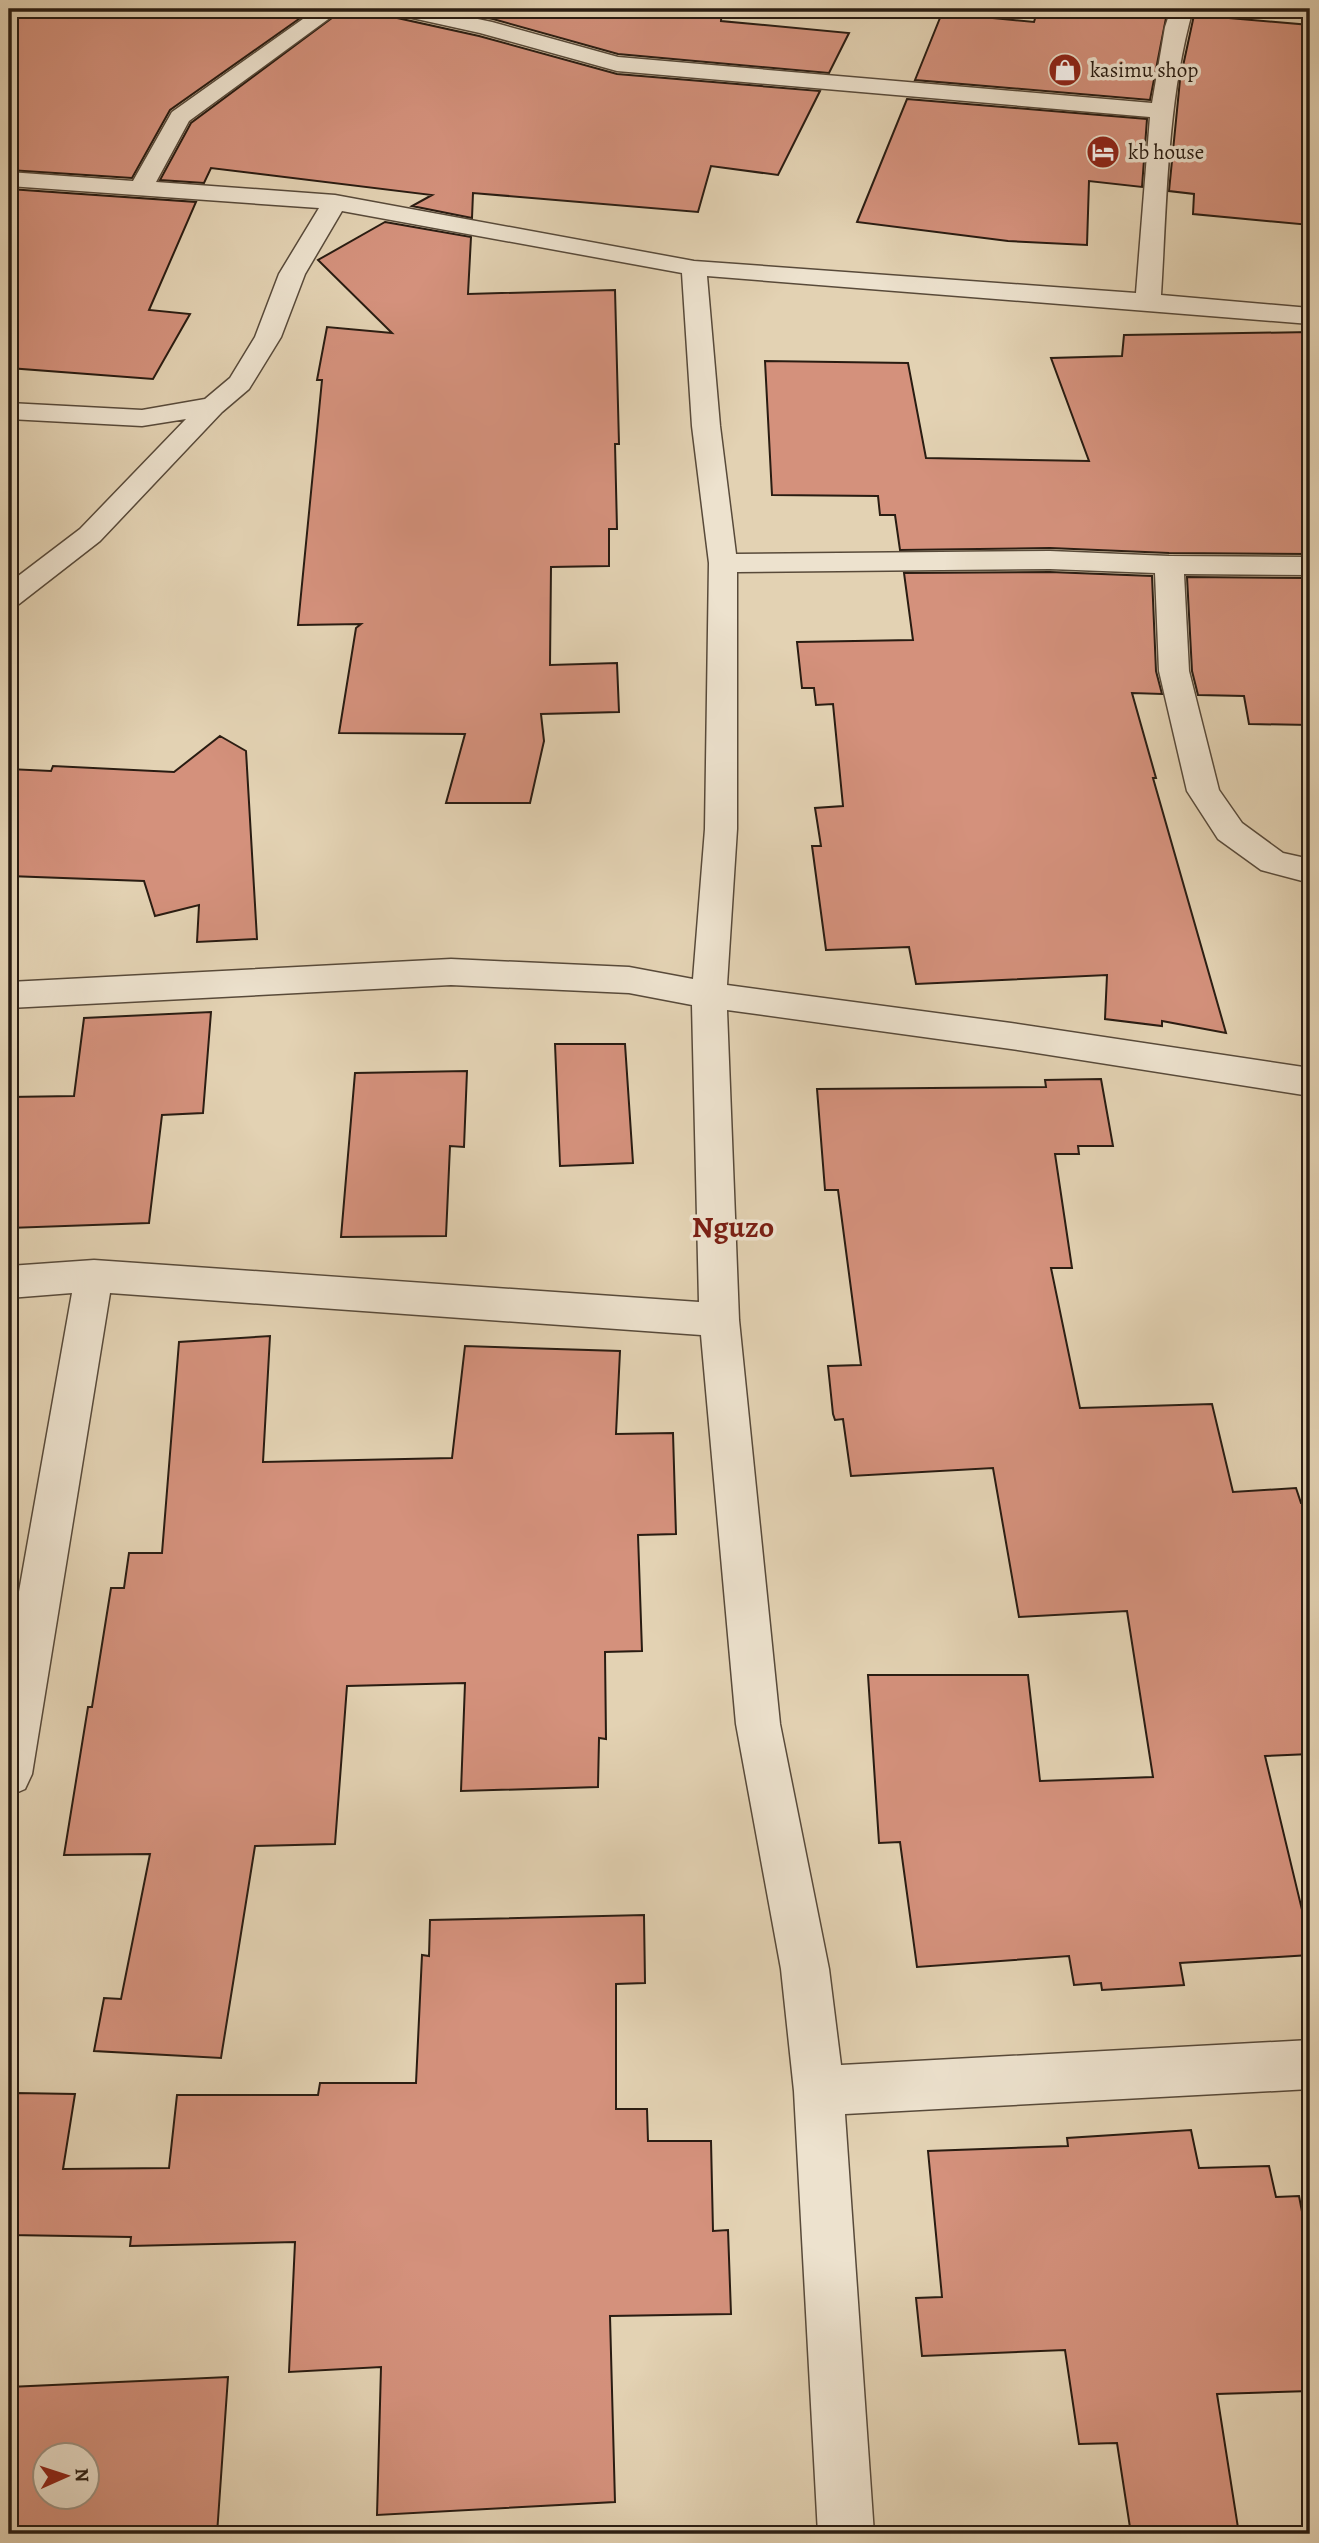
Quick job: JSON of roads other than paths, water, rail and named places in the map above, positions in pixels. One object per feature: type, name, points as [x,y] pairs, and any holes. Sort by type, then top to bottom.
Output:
[{"type":"street","points":[[140,190],[180,117],[331,9]]},
{"type":"street","points":[[402,9],[617,64],[1162,111]]},
{"type":"street","points":[[1148,302],[1162,111],[1176,27],[1182,9]]},
{"type":"street","points":[[9,179],[335,202],[694,268],[1310,316]]},
{"type":"street","points":[[9,597],[90,535],[213,406],[240,383],[268,337],[292,274],[335,202]]},
{"type":"street","points":[[694,268],[706,426],[723,563],[721,829],[709,995],[719,1320],[758,1724],[805,1969],[819,2091],[846,2534]]},
{"type":"street","points":[[9,411],[142,418],[213,406]]},
{"type":"street","points":[[723,563],[1050,560],[1169,565],[1310,566]]},
{"type":"street","points":[[1169,565],[1174,671],[1203,791],[1230,831],[1273,862],[1310,872]]},
{"type":"street","points":[[9,995],[451,972],[629,980],[709,995],[1011,1036],[1310,1082]]},
{"type":"street","points":[[9,1282],[94,1276],[719,1320]]},
{"type":"street","points":[[9,1774],[94,1276]]},
{"type":"street","points":[[819,2091],[1310,2064]]},
{"type":"place","name":"kasimu shop","points":[[1065,70]]},
{"type":"place","name":"kb house","points":[[1103,152]]},
{"type":"district","name":"Nguzo","points":[[733,1227]]}]
